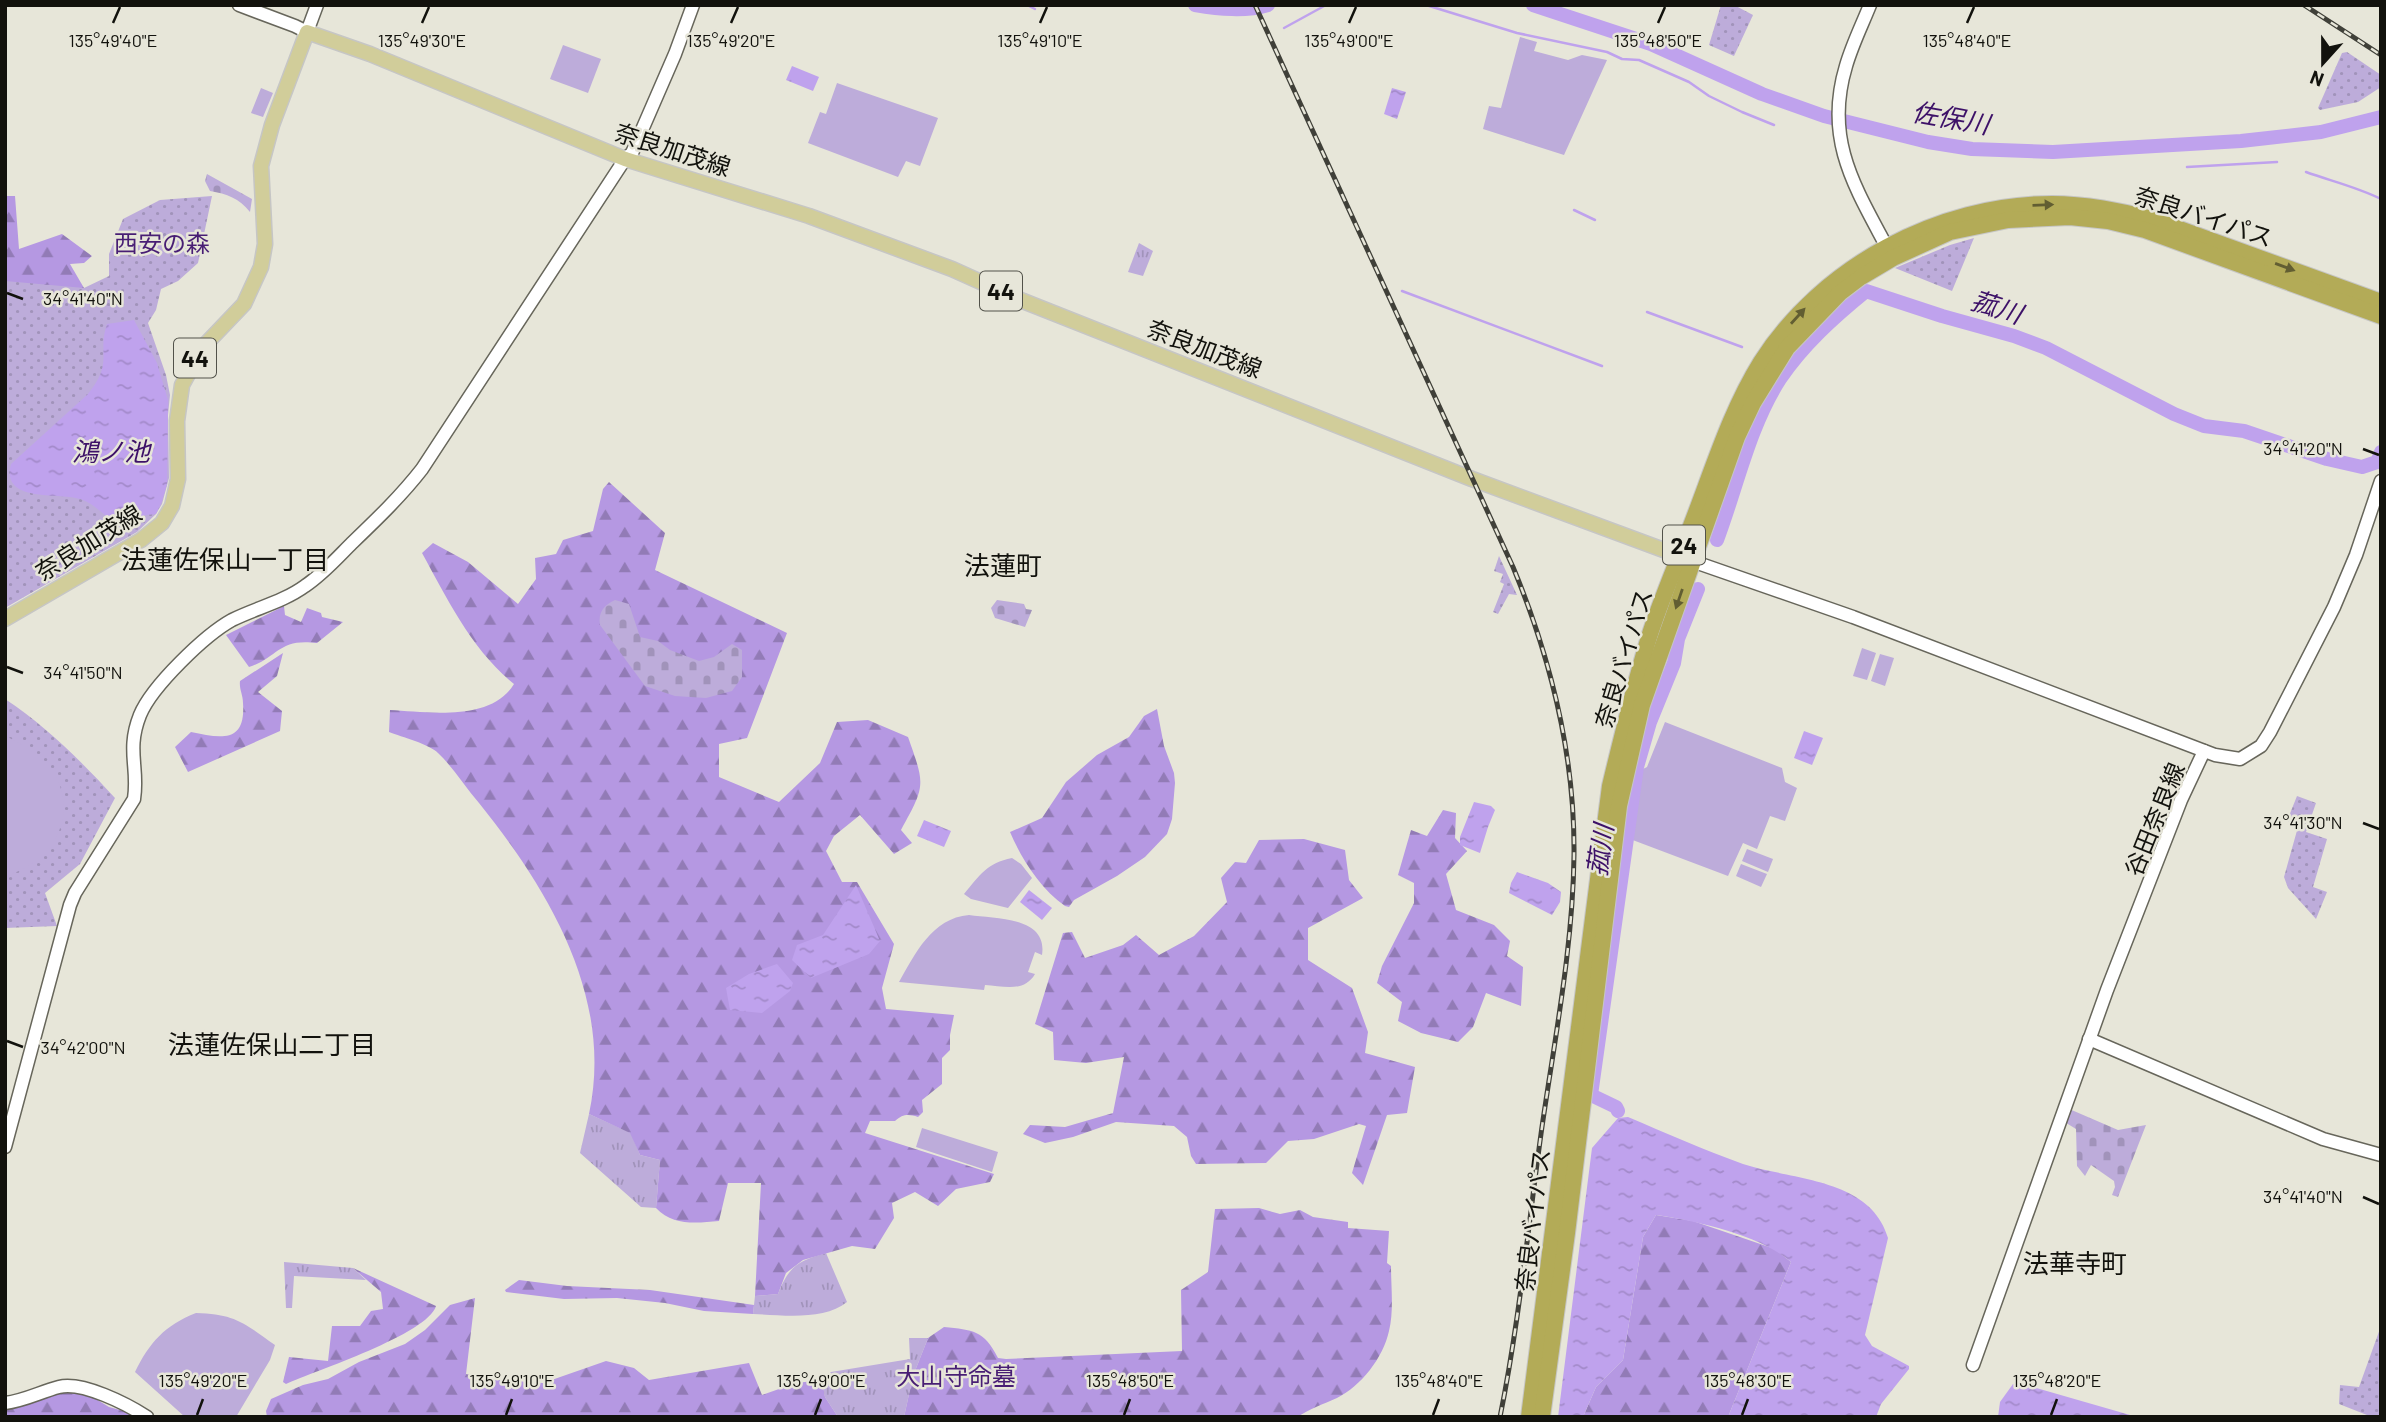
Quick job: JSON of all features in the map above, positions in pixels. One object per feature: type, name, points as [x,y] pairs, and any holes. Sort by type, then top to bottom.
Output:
[{"type":"highway","name":"奈良バイパス","points":[[1890,253],[1944,222],[1987,210],[2030,205],[2077,206],[2115,210],[2152,219],[2381,302]]},
{"type":"highway","name":"奈良バイパス","points":[[1542,1417],[1619,806],[1642,705],[1728,428],[1762,361],[1801,311],[1855,266],[1950,233],[2008,220],[2070,217],[2108,221],[2145,230],[2381,316]]},
{"type":"highway","name":"奈良バイパス","points":[[1529,1417],[1611,786],[1628,711],[1650,635],[1686,559]]},
{"type":"main road","name":"奈良加茂線","points":[[5,620],[141,540],[162,523],[169,513],[178,479],[177,421],[182,385],[202,347],[244,304],[261,267],[265,244],[261,166],[272,125],[307,32],[370,54],[625,159],[809,216],[920,257],[1023,301],[1472,479],[1686,559]]},
{"type":"street","points":[[239,5],[307,32],[317,5]]},
{"type":"street","points":[[5,1147],[75,893],[134,799],[132,749],[136,725],[144,707],[167,677],[216,631],[236,618],[303,588],[405,491],[625,159],[632,153],[693,5]]},
{"type":"street","points":[[1870,5],[1845,66],[1839,106],[1839,142],[1849,172],[1890,253]]},
{"type":"street","points":[[2204,751],[2240,759],[2261,746],[2334,607],[2356,555],[2381,481]]},
{"type":"street","name":"谷田奈良線","points":[[1686,559],[1853,617],[2204,751],[2181,800],[2089,1039],[1973,1365]]},
{"type":"street","points":[[2089,1039],[2323,1139],[2381,1155]]},
{"type":"street","points":[[5,1403],[60,1387],[75,1386],[131,1407],[147,1417]]},
{"type":"green space","points":[[1721,5],[1734,5],[1753,15],[1734,56],[1709,45]]},
{"type":"green space","points":[[1520,37],[1537,42],[1534,51],[1568,60],[1582,55],[1607,60],[1564,155],[1483,129],[1489,106],[1501,108]]},
{"type":"green space","points":[[563,45],[601,59],[588,93],[550,79]]},
{"type":"green space","points":[[2347,52],[2381,75],[2381,87],[2358,102],[2320,110],[2318,108],[2342,53]]},
{"type":"green space","points":[[837,83],[938,118],[920,166],[906,161],[898,177],[808,143],[820,112],[826,114]]},
{"type":"green space","points":[[261,88],[273,93],[263,117],[251,113]]},
{"type":"green space","points":[[207,174],[252,199],[250,212],[232,197],[210,191],[205,181]]},
{"type":"green space","points":[[5,196],[15,196],[19,249],[62,234],[92,256],[84,263],[70,264],[84,288],[111,292],[5,292]]},
{"type":"green space","name":"西安の森","points":[[212,196],[198,263],[178,281],[161,289],[156,310],[148,323],[170,395],[169,478],[162,504],[156,514],[137,532],[5,608],[5,281],[84,288],[109,276],[109,254],[123,219],[160,200]]},
{"type":"green space","points":[[1974,238],[1952,291],[1895,268],[1950,245]]},
{"type":"green space","points":[[1139,243],[1153,251],[1143,276],[1128,272]]},
{"type":"green space","points":[[609,482],[665,533],[655,570],[787,633],[747,738],[719,744],[719,777],[779,802],[820,763],[837,722],[868,720],[908,737],[918,765],[919,793],[901,830],[912,843],[894,854],[860,815],[834,836],[826,851],[842,882],[857,882],[894,944],[882,988],[886,1009],[954,1015],[950,1050],[942,1058],[942,1084],[922,1100],[923,1112],[918,1117],[906,1115],[895,1121],[870,1121],[865,1133],[994,1174],[990,1182],[956,1189],[938,1206],[915,1192],[892,1203],[894,1218],[875,1249],[852,1246],[803,1260],[786,1273],[778,1294],[755,1296],[761,1183],[728,1183],[719,1221],[677,1221],[656,1208],[660,1160],[640,1155],[630,1133],[589,1114],[594,1071],[592,1029],[584,988],[570,948],[551,909],[505,837],[454,771],[434,750],[389,732],[390,710],[439,713],[474,709],[504,696],[514,684],[473,640],[422,553],[433,543],[468,562],[518,604],[536,579],[535,558],[556,554],[563,540],[593,531],[603,489]]},
{"type":"green space","points":[[1499,556],[1517,595],[1509,594],[1498,614],[1493,612],[1504,584],[1500,582],[1503,574],[1494,571]]},
{"type":"green space","points":[[615,600],[629,604],[640,637],[658,641],[670,650],[699,661],[714,657],[732,644],[742,650],[742,677],[732,691],[706,698],[675,696],[645,686],[600,625],[603,610]]},
{"type":"green space","points":[[997,600],[1024,604],[1026,609],[1032,610],[1025,627],[995,618],[991,608]]},
{"type":"green space","points":[[284,606],[285,615],[301,622],[307,608],[321,613],[322,617],[343,622],[317,643],[294,643],[249,667],[226,635]]},
{"type":"green space","points":[[1862,648],[1876,653],[1867,680],[1853,676]]},
{"type":"green space","points":[[283,653],[277,676],[258,692],[282,711],[280,731],[188,772],[175,747],[191,732],[221,736],[236,732],[243,716],[240,681]]},
{"type":"green space","points":[[1880,654],[1894,658],[1885,686],[1871,681]]},
{"type":"green space","points":[[5,699],[63,745],[115,798],[80,864],[45,893],[57,926],[5,928]]},
{"type":"green space","points":[[1157,709],[1175,783],[1172,819],[1167,834],[1145,857],[1074,900],[1069,907],[1065,906],[1033,873],[1010,832],[1042,818],[1066,782],[1097,755],[1129,737],[1144,716]]},
{"type":"green space","points":[[1665,722],[1782,768],[1785,782],[1797,788],[1785,821],[1770,816],[1757,849],[1743,843],[1728,876],[1630,839],[1641,770],[1647,767]]},
{"type":"green space","points":[[5,736],[30,750],[51,769],[60,786],[63,817],[53,843],[44,854],[5,876]]},
{"type":"green space","points":[[2297,796],[2316,803],[2306,832],[2327,839],[2313,887],[2327,892],[2316,919],[2288,888],[2284,877],[2298,827],[2287,821]]},
{"type":"green space","points":[[1443,810],[1456,813],[1455,838],[1467,851],[1446,874],[1456,910],[1494,925],[1510,941],[1507,956],[1523,967],[1521,1006],[1486,993],[1473,1027],[1458,1042],[1421,1033],[1398,1021],[1402,1002],[1377,983],[1382,966],[1414,903],[1414,883],[1398,875],[1411,830],[1427,836]]},
{"type":"green space","points":[[1304,839],[1345,850],[1349,880],[1363,898],[1308,928],[1308,960],[1352,988],[1368,1032],[1365,1053],[1415,1067],[1407,1113],[1387,1115],[1363,1185],[1352,1173],[1366,1126],[1359,1124],[1314,1139],[1288,1141],[1266,1163],[1196,1164],[1191,1156],[1187,1137],[1174,1126],[1116,1122],[1073,1137],[1045,1143],[1023,1134],[1030,1125],[1065,1127],[1113,1113],[1124,1057],[1086,1063],[1054,1060],[1053,1032],[1035,1024],[1063,933],[1072,932],[1085,958],[1123,945],[1136,935],[1159,955],[1194,936],[1227,902],[1221,878],[1235,862],[1246,863],[1259,840]]},
{"type":"green space","points":[[1747,849],[1773,859],[1768,872],[1742,861]]},
{"type":"green space","points":[[1012,858],[1021,864],[1032,878],[1008,908],[971,899],[964,894],[990,867]]},
{"type":"green space","points":[[1741,864],[1767,874],[1761,887],[1736,876]]},
{"type":"green space","points":[[969,915],[1018,922],[1037,933],[1042,942],[1042,955],[1035,952],[1028,972],[1035,974],[1030,980],[1013,987],[985,985],[984,990],[899,982],[918,949],[935,930],[956,918]]},
{"type":"green space","points":[[2067,1108],[2118,1130],[2146,1125],[2118,1197],[2112,1195],[2114,1181],[2091,1165],[2085,1176],[2077,1166],[2076,1129],[2063,1121]]},
{"type":"green space","points":[[589,1114],[631,1133],[640,1155],[660,1160],[656,1208],[641,1207],[580,1153]]},
{"type":"green space","points":[[922,1128],[998,1152],[992,1172],[916,1147]]},
{"type":"green space","name":"大山守命墓","points":[[1259,1208],[1280,1214],[1300,1210],[1313,1217],[1348,1222],[1348,1228],[1389,1231],[1387,1263],[1391,1266],[1392,1298],[1389,1331],[1382,1351],[1370,1370],[1346,1393],[1297,1417],[904,1417],[913,1376],[928,1338],[944,1327],[977,1333],[988,1342],[998,1358],[1006,1359],[1182,1351],[1181,1290],[1208,1272],[1215,1209]]},
{"type":"green space","points":[[1656,1215],[1693,1221],[1775,1249],[1791,1262],[1728,1417],[1583,1417],[1596,1387],[1623,1360],[1643,1237]]},
{"type":"green space","points":[[826,1253],[847,1302],[838,1308],[815,1314],[753,1314],[755,1296],[778,1294],[786,1277],[796,1266]]},
{"type":"green space","points":[[284,1262],[353,1268],[366,1280],[294,1276],[292,1308],[286,1308]]},
{"type":"green space","points":[[353,1268],[436,1306],[428,1317],[393,1340],[286,1384],[283,1382],[289,1357],[328,1361],[332,1326],[360,1326],[371,1311],[383,1309],[381,1292]]},
{"type":"green space","points":[[519,1280],[567,1286],[650,1290],[754,1305],[753,1314],[704,1311],[665,1303],[617,1298],[564,1299],[506,1292],[505,1290]]},
{"type":"green space","points":[[475,1298],[466,1374],[488,1379],[543,1383],[606,1361],[634,1368],[649,1380],[749,1363],[762,1395],[796,1383],[822,1380],[825,1397],[838,1417],[267,1417],[266,1411],[271,1399],[303,1385],[328,1379],[359,1362],[405,1344],[425,1330],[450,1305]]},
{"type":"green space","points":[[196,1313],[220,1315],[238,1321],[275,1345],[270,1360],[236,1417],[185,1417],[135,1372],[159,1336],[175,1323]]},
{"type":"green space","points":[[2381,1326],[2381,1417],[2372,1417],[2339,1404],[2340,1385],[2359,1387]]},
{"type":"green space","points":[[909,1338],[928,1338],[913,1376],[904,1417],[838,1417],[825,1397],[822,1380],[831,1372],[910,1359]]},
{"type":"green space","points":[[78,1388],[109,1407],[136,1417],[5,1417],[5,1407]]},
{"type":"water","points":[[792,66],[819,77],[813,91],[786,80]]},
{"type":"water","points":[[1392,88],[1406,92],[1397,119],[1384,114]]},
{"type":"water","name":"鴻ノ池","points":[[134,320],[157,363],[168,400],[167,484],[156,514],[110,519],[83,500],[35,494],[15,486],[10,477],[11,464],[88,394],[96,383],[103,366],[103,343],[107,324]]},
{"type":"water","points":[[1804,731],[1823,738],[1812,765],[1794,758]]},
{"type":"water","points":[[1474,802],[1491,806],[1495,810],[1480,853],[1460,845],[1460,837]]},
{"type":"water","points":[[924,820],[951,831],[944,847],[917,836]]},
{"type":"water","points":[[1517,872],[1548,883],[1561,892],[1560,902],[1552,915],[1509,893]]},
{"type":"water","points":[[856,885],[880,941],[869,954],[811,978],[792,960],[797,945],[823,935]]},
{"type":"water","points":[[1029,890],[1052,908],[1042,920],[1020,902]]},
{"type":"water","points":[[777,964],[793,983],[790,991],[762,1013],[730,1010],[726,988],[749,974]]},
{"type":"water","points":[[1628,1117],[1743,1164],[1828,1184],[1848,1192],[1865,1203],[1879,1218],[1888,1238],[1865,1335],[1872,1346],[1909,1366],[1909,1369],[1881,1404],[1876,1417],[1728,1417],[1791,1262],[1778,1252],[1745,1237],[1709,1225],[1656,1215],[1643,1237],[1623,1360],[1596,1387],[1583,1417],[1558,1417],[1592,1148],[1618,1118]]},
{"type":"water","points":[[2013,1384],[2026,1385],[2137,1417],[1998,1417],[2000,1402]]},
{"type":"waterway","points":[[1027,5],[1035,9]]},
{"type":"waterway","name":"佐保川","points":[[1195,5],[1223,9],[1268,5]]},
{"type":"waterway","points":[[1284,28],[1326,5]]},
{"type":"waterway","points":[[1426,5],[1517,33],[1607,52],[1622,59],[1639,60],[1689,82],[1709,96],[1742,112],[1774,125]]},
{"type":"waterway","name":"佐保川","points":[[1533,5],[1651,44],[1762,94],[1824,116],[1928,142],[1972,149],[2053,152],[2241,141],[2321,132],[2381,117]]},
{"type":"waterway","points":[[2187,167],[2277,162]]},
{"type":"waterway","points":[[2306,172],[2381,199]]},
{"type":"waterway","points":[[1574,210],[1595,220]]},
{"type":"waterway","points":[[1402,291],[1602,366]]},
{"type":"waterway","name":"菰川","points":[[1717,540],[1752,437],[1780,379],[1820,332],[1866,291],[2046,348],[2174,414],[2204,426],[2244,431],[2327,459],[2362,467],[2377,462],[2381,452]]},
{"type":"waterway","points":[[1647,312],[1742,347]]},
{"type":"waterway","name":"菰川","points":[[1618,1111],[1616,1107],[1591,1095],[1637,767],[1650,722],[1674,663],[1678,639],[1698,589]]},
{"type":"railway","points":[[1255,5],[1513,567],[1539,637],[1565,744],[1573,818],[1570,925],[1518,1311],[1500,1417]]},
{"type":"railway","points":[[2304,5],[2381,55]]},
{"type":"district","name":"法蓮佐保山一丁目","points":[[225,558]]},
{"type":"district","name":"法蓮町","points":[[1003,564]]},
{"type":"district","name":"法蓮佐保山二丁目","points":[[272,1043]]},
{"type":"district","name":"法華寺町","points":[[2075,1262]]}]
